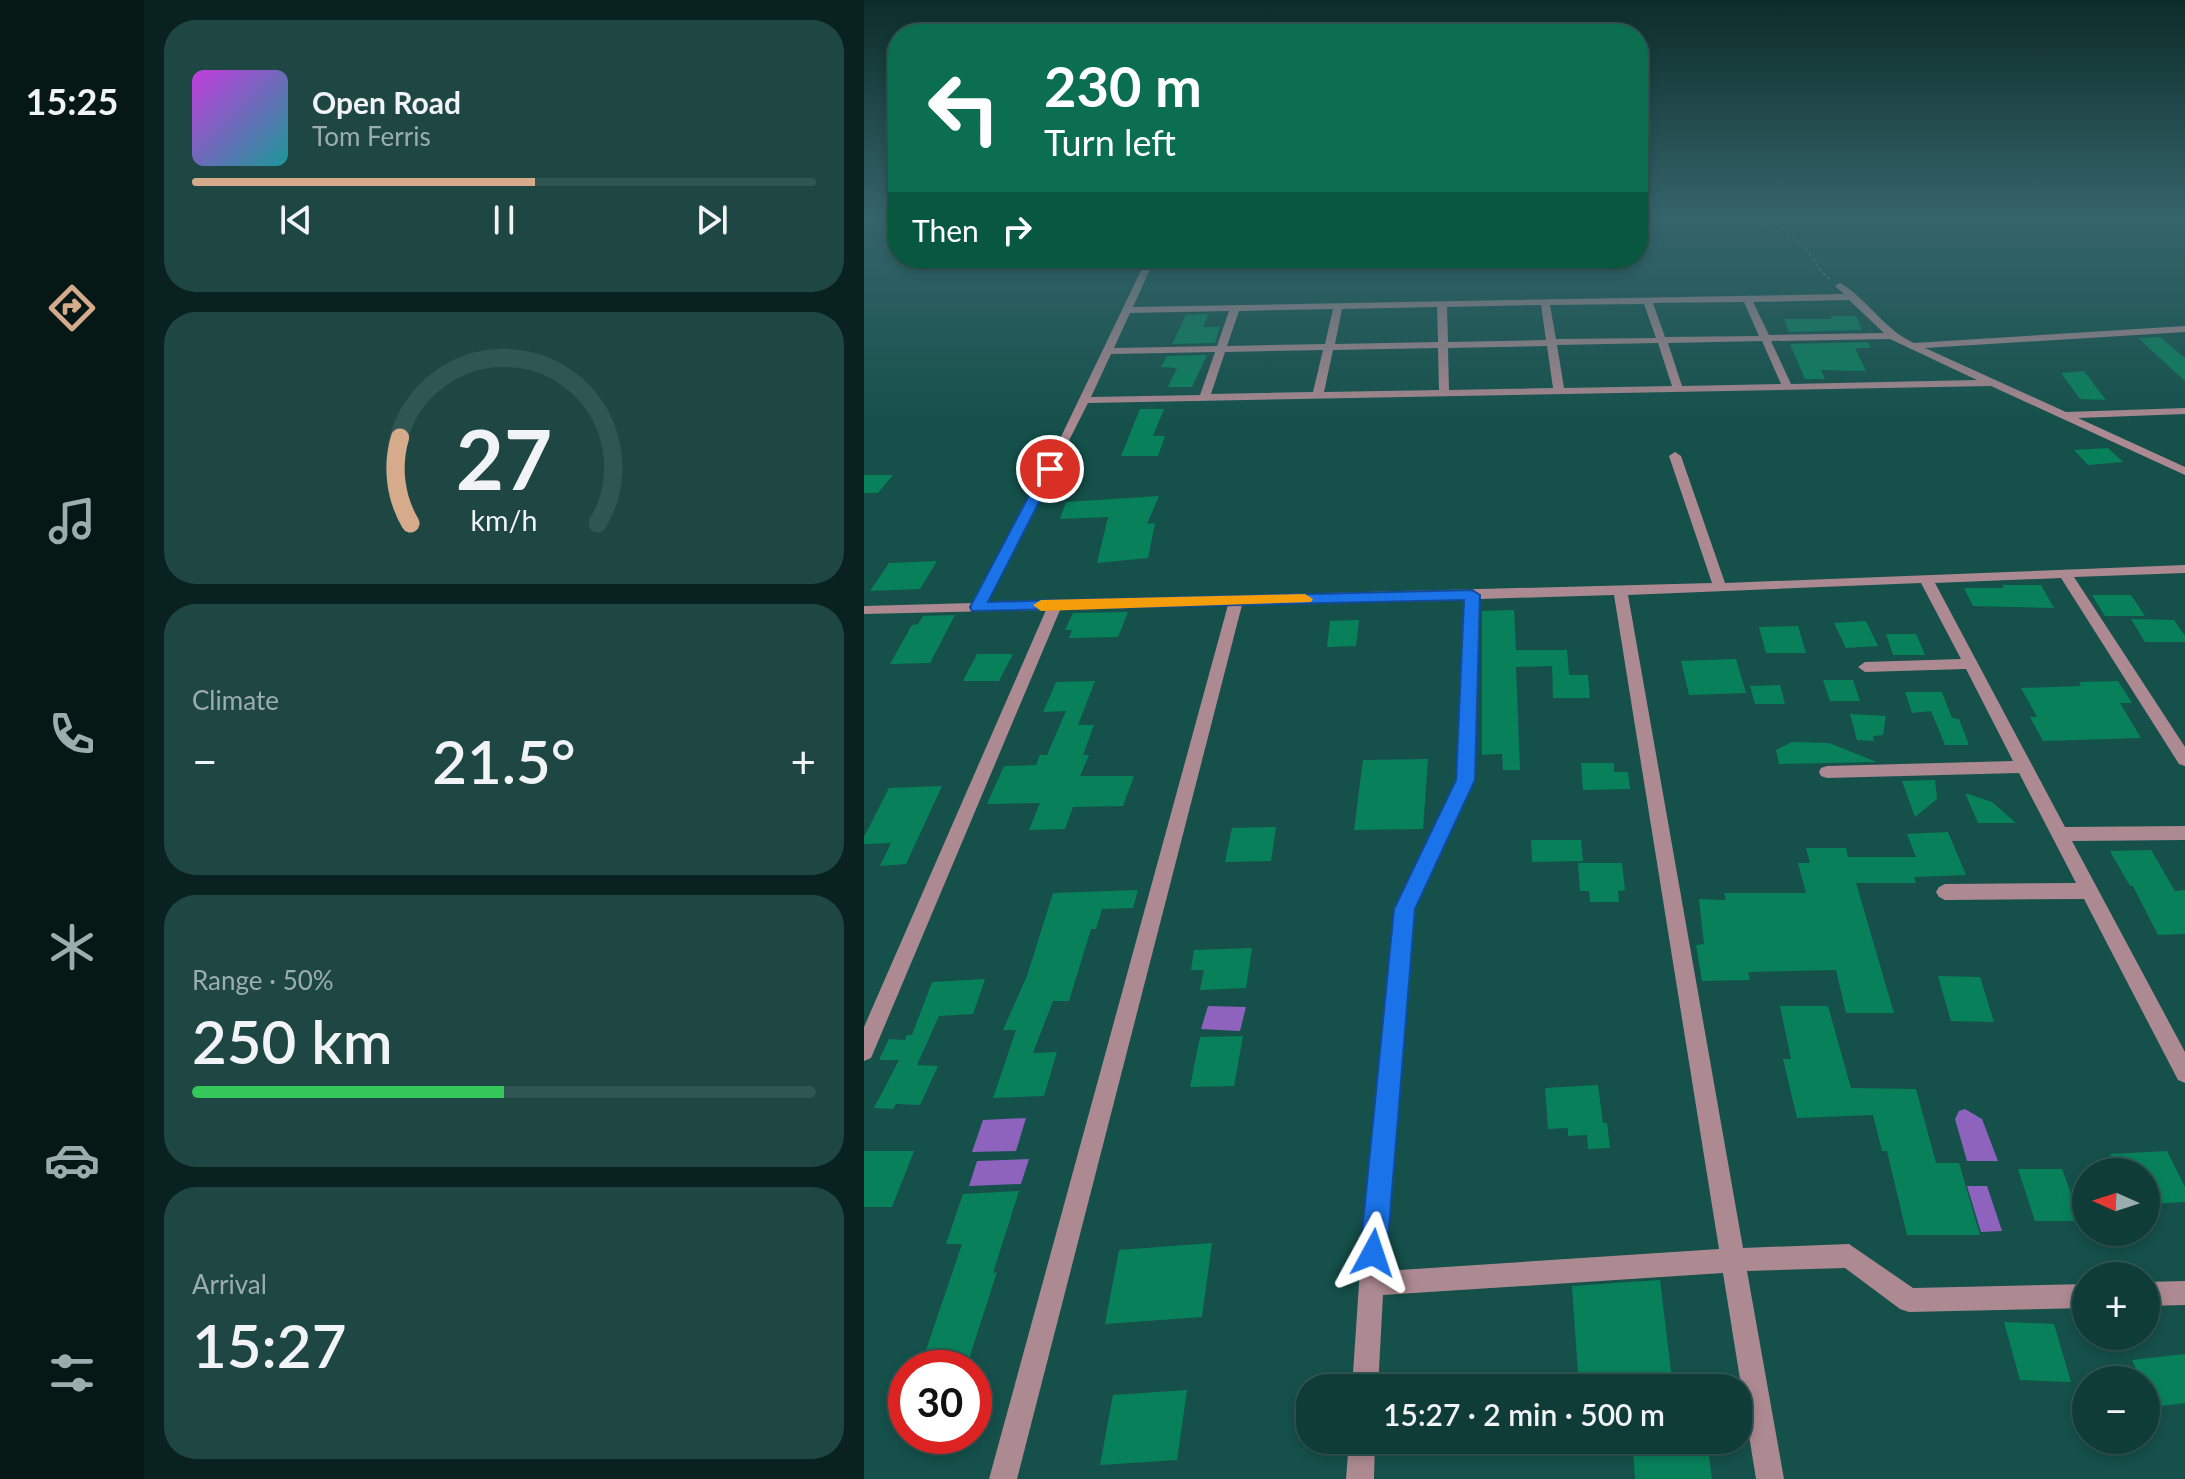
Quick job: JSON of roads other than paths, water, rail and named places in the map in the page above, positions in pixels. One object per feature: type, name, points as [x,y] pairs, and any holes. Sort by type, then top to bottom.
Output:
[{"type":"street","points":[[978,607],[1085,400],[1138,288]]},
{"type":"street","points":[[1843,288],[1893,336],[1912,347],[2185,471]]},
{"type":"street","points":[[1128,310],[1854,297]]},
{"type":"street","points":[[1747,299],[1787,386]]},
{"type":"street","points":[[1648,301],[1678,388]]},
{"type":"street","points":[[1545,303],[1559,390]]},
{"type":"street","points":[[1442,304],[1444,393]]},
{"type":"street","points":[[1318,395],[1338,307]]},
{"type":"street","points":[[1204,398],[1235,308]]},
{"type":"street","points":[[1912,347],[2185,329]]},
{"type":"street","points":[[1109,351],[1893,336]]},
{"type":"street","points":[[1085,400],[1992,383]]},
{"type":"street","points":[[2062,415],[2185,411]]},
{"type":"street","points":[[1675,456],[1720,588]]},
{"type":"street","points":[[2166,462],[2185,462]]},
{"type":"street","points":[[864,610],[1720,588],[2185,569]]},
{"type":"street","points":[[2066,575],[2185,760]]},
{"type":"street","points":[[1927,581],[2185,1073]]},
{"type":"street","points":[[1620,591],[1770,1479]]},
{"type":"street","points":[[1366,1374],[1404,909],[1466,780],[1472,595]]},
{"type":"street","points":[[1003,1479],[1236,600]]},
{"type":"street","points":[[864,1051],[1055,605]]},
{"type":"street","points":[[1865,667],[1971,664]]},
{"type":"street","points":[[1827,772],[2025,767]]},
{"type":"street","points":[[2060,834],[2185,833]]},
{"type":"street","points":[[1945,892],[2089,891]]},
{"type":"street","points":[[1371,1284],[1732,1260],[1849,1256],[1909,1300],[2072,1296]]},
{"type":"street","points":[[2160,1294],[2185,1293]]},
{"type":"street","points":[[1360,1479],[1361,1454]]}]
